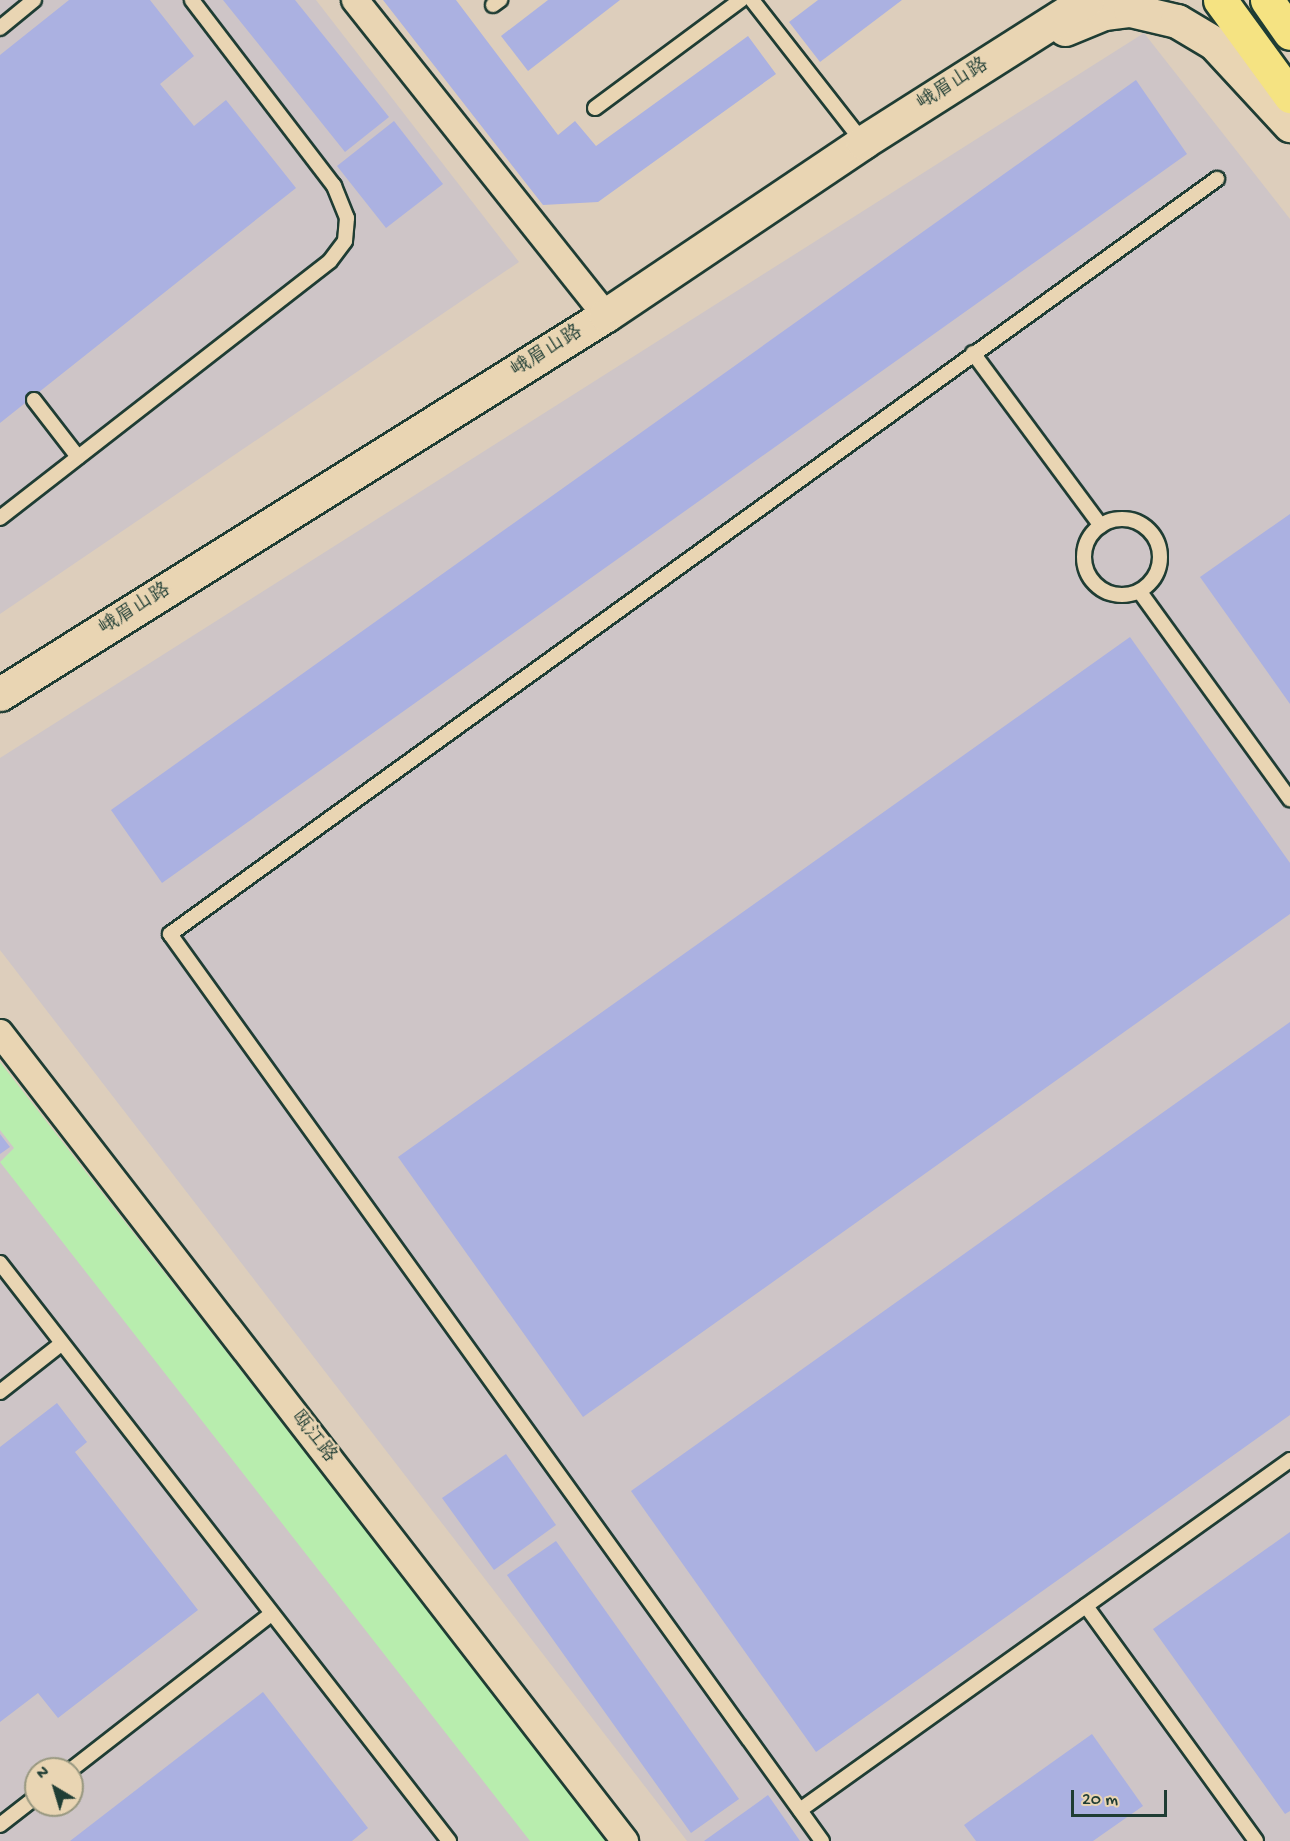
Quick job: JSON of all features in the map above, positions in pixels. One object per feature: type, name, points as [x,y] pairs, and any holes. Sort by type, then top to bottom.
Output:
[{"type":"main road","points":[[1220,0],[1290,96]]},
{"type":"main road","points":[[1267,0],[1290,33]]},
{"type":"street","points":[[355,0],[606,315]]},
{"type":"street","points":[[1002,54],[1053,0]]},
{"type":"street","name":"峨眉山路","points":[[0,694],[606,315],[863,142],[1087,0]]},
{"type":"street","points":[[1284,0],[1290,13]]},
{"type":"street","points":[[1002,54],[1104,13],[1153,12],[1215,43],[1290,125]]},
{"type":"street","name":"瓯江路","points":[[0,1033],[625,1841]]},
{"type":"lane","points":[[0,28],[34,0]]},
{"type":"lane","points":[[0,518],[330,261],[345,242],[347,218],[334,186],[192,0]]},
{"type":"lane","points":[[595,108],[741,0]]},
{"type":"lane","points":[[752,0],[863,142]]},
{"type":"lane","points":[[822,1841],[170,934],[1217,178]]},
{"type":"lane","points":[[973,353],[1101,526]]},
{"type":"lane","points":[[34,400],[78,457]]},
{"type":"lane","points":[[1116,518],[1143,523],[1159,545],[1158,572],[1140,592],[1113,596],[1090,582],[1082,556],[1092,530],[1116,518]]},
{"type":"lane","points":[[1140,592],[1290,799]]},
{"type":"lane","points":[[0,1263],[449,1841]]},
{"type":"lane","points":[[0,1392],[61,1344]]},
{"type":"lane","points":[[800,1810],[1290,1460]]},
{"type":"lane","points":[[1086,1606],[1256,1841]]},
{"type":"lane","points":[[84,1760],[272,1614]]},
{"type":"lane","points":[[0,1825],[24,1806]]},
{"type":"shaded area","points":[[0,0],[316,0],[519,262],[0,614]]},
{"type":"shaded area","points":[[1144,33],[1290,219],[1290,1841],[687,1841],[0,950],[0,758]]},
{"type":"shaded area","points":[[0,1062],[608,1841],[0,1841]]},
{"type":"green space","points":[[0,1062],[608,1841],[530,1841],[0,1162],[14,1148],[0,1130]]},
{"type":"building","points":[[69,0],[150,0],[194,56],[160,84],[194,126],[226,100],[296,188],[0,423],[0,55]]},
{"type":"building","points":[[223,0],[295,0],[389,117],[345,152]]},
{"type":"building","points":[[383,0],[456,0],[558,135],[575,121],[596,146],[748,36],[776,74],[598,202],[543,205]]},
{"type":"building","points":[[548,0],[620,0],[528,71],[501,36]]},
{"type":"building","points":[[818,0],[902,0],[820,62],[789,22]]},
{"type":"building","points":[[1136,80],[1187,154],[162,883],[111,810]]},
{"type":"building","points":[[394,121],[443,184],[386,228],[337,166]]},
{"type":"building","points":[[1290,514],[1290,704],[1200,577]]},
{"type":"building","points":[[1130,637],[1290,863],[1290,914],[583,1417],[398,1157]]},
{"type":"building","points":[[1290,1022],[1290,1415],[816,1752],[631,1491]]},
{"type":"building","points":[[0,1134],[10,1147],[0,1154]]},
{"type":"building","points":[[57,1403],[87,1442],[75,1452],[198,1610],[58,1718],[38,1693],[0,1722],[0,1447]]},
{"type":"building","points":[[506,1454],[556,1525],[494,1570],[442,1498]]},
{"type":"building","points":[[1290,1532],[1290,1811],[1285,1814],[1153,1629]]},
{"type":"building","points":[[556,1541],[739,1799],[691,1833],[507,1575]]},
{"type":"building","points":[[263,1692],[368,1828],[352,1841],[70,1841]]},
{"type":"building","points":[[1092,1734],[1143,1806],[1093,1841],[976,1841],[964,1825]]},
{"type":"building","points":[[768,1795],[800,1841],[704,1841]]}]
